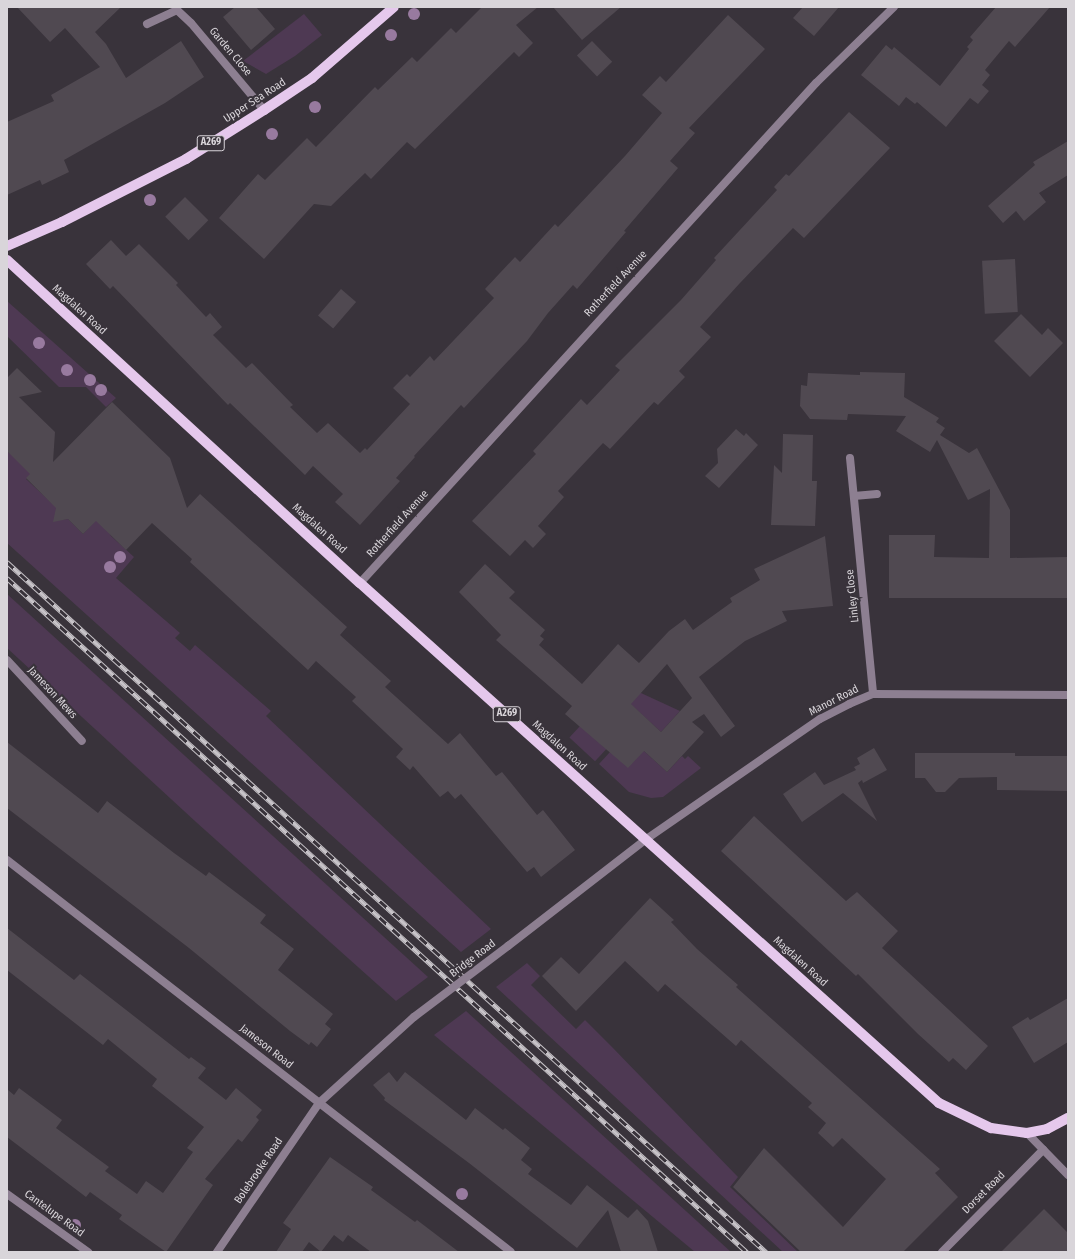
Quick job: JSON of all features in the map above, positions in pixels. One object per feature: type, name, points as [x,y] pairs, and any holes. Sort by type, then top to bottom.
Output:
[{"type":"main road","name":"Upper Sea Road","points":[[7,246],[69,218],[186,159],[312,78],[394,7]]},
{"type":"main road","name":"Magdalen Road","points":[[7,260],[645,840],[939,1103],[991,1128],[1027,1133]]},
{"type":"main road","name":"A269","points":[[1027,1133],[1047,1129],[1068,1118]]},
{"type":"street","name":"Rotherfield Avenue","points":[[360,582],[816,83],[894,7]]},
{"type":"street","name":"Garden Close","points":[[147,24],[177,9],[191,23],[264,110]]},
{"type":"street","name":"Linley Close","points":[[850,458],[873,694]]},
{"type":"street","points":[[854,496],[877,494]]},
{"type":"street","name":"Jameson Mews","points":[[7,660],[82,741]]},
{"type":"street","name":"Manor Road","points":[[645,840],[820,719],[873,694],[1068,695]]},
{"type":"street","name":"Bridge Road","points":[[319,1103],[414,1017],[645,840]]},
{"type":"street","name":"Jameson Road","points":[[7,860],[511,1252]]},
{"type":"street","name":"Bolebrooke Road","points":[[217,1252],[319,1103]]},
{"type":"street","points":[[1027,1133],[1068,1175]]},
{"type":"street","name":"Dorset Road","points":[[942,1252],[1043,1150]]},
{"type":"street","name":"Cantelupe Road","points":[[7,1194],[88,1252]]},
{"type":"shaded area","points":[[304,14],[322,35],[295,56],[266,74],[243,61]]},
{"type":"shaded area","points":[[7,301],[116,398],[106,407],[86,387],[59,387],[7,336]]},
{"type":"shaded area","points":[[7,451],[33,472],[26,479],[57,508],[61,520],[68,519],[83,534],[100,516],[111,536],[134,557],[116,578],[180,633],[175,638],[190,651],[195,645],[271,711],[266,716],[491,929],[461,952],[7,543]]},
{"type":"shaded area","points":[[7,594],[428,977],[396,1001],[196,822],[7,648]]},
{"type":"shaded area","points":[[616,691],[641,693],[680,711],[661,732]]},
{"type":"shaded area","points":[[581,725],[607,749],[595,761],[569,737]]},
{"type":"shaded area","points":[[644,751],[667,772],[682,756],[685,759],[688,756],[701,768],[663,797],[651,798],[629,792],[599,764],[610,752]]},
{"type":"shaded area","points":[[527,963],[540,976],[531,985],[576,1029],[585,1020],[612,1047],[738,1177],[730,1187],[798,1252],[783,1252],[496,987]]},
{"type":"shaded area","points":[[466,1011],[731,1252],[695,1252],[434,1035]]},
{"type":"building","points":[[17,7],[121,7],[95,32],[106,44],[126,78],[181,41],[204,77],[165,103],[64,160],[69,172],[42,185],[40,180],[7,195],[7,122],[54,101],[51,95],[100,67],[65,28],[50,42]]},
{"type":"building","points":[[235,7],[256,7],[275,29],[251,50],[223,17]]},
{"type":"building","points":[[482,7],[538,7],[516,25],[533,43],[519,57],[514,52],[415,149],[407,142],[371,179],[365,173],[331,206],[314,204],[264,259],[219,218],[258,174],[265,180],[307,138],[316,147],[375,87],[378,90],[412,57],[417,62],[451,28],[456,33]]},
{"type":"building","points":[[553,7],[621,7],[582,40]]},
{"type":"building","points":[[803,7],[839,7],[814,36],[793,18]]},
{"type":"building","points":[[996,7],[1050,7],[1015,47],[1009,41],[985,70],[990,75],[982,85],[989,91],[978,104],[970,98],[946,127],[917,102],[915,104],[906,97],[899,106],[861,75],[886,45],[892,50],[894,47],[940,86],[969,49],[967,47],[973,40],[970,37]]},
{"type":"building","points":[[728,15],[765,49],[689,128],[695,133],[670,161],[678,168],[624,231],[626,232],[577,289],[573,285],[548,313],[527,341],[464,408],[461,405],[414,456],[415,457],[396,478],[400,481],[360,525],[335,502],[343,494],[313,466],[305,475],[230,403],[228,405],[113,286],[110,289],[86,264],[111,240],[126,256],[139,244],[178,283],[176,285],[206,317],[210,313],[222,327],[213,335],[246,368],[252,363],[293,405],[290,407],[317,433],[328,423],[360,453],[365,448],[367,450],[410,404],[393,388],[407,374],[410,377],[430,356],[434,361],[494,298],[485,289],[515,257],[520,262],[555,224],[558,227],[625,156],[662,113],[642,95],[660,76],[666,82]]},
{"type":"building","points":[[592,41],[612,62],[597,76],[577,56]]},
{"type":"building","points":[[849,112],[890,148],[804,238],[793,228],[740,283],[700,327],[711,337],[679,371],[685,377],[658,405],[654,402],[610,449],[603,443],[558,491],[564,497],[538,526],[546,534],[533,548],[525,540],[510,556],[472,521],[536,454],[533,451],[581,399],[587,405],[620,370],[615,366],[681,300],[716,260],[714,258],[777,190],[774,187],[786,174],[789,176]]},
{"type":"building","points":[[1068,141],[1068,175],[1039,193],[1046,202],[1024,221],[1016,211],[1003,223],[988,206],[1035,165],[1033,162]]},
{"type":"building","points":[[185,197],[208,220],[189,240],[165,217]]},
{"type":"building","points":[[1015,259],[1018,312],[985,314],[982,261]]},
{"type":"building","points":[[341,289],[356,302],[333,329],[318,315]]},
{"type":"building","points":[[1021,314],[1042,335],[1048,328],[1063,343],[1030,377],[994,341]]},
{"type":"building","points":[[17,368],[42,392],[19,397],[55,432],[53,462],[112,402],[170,458],[187,508],[200,494],[347,627],[340,635],[391,681],[385,687],[448,744],[460,733],[496,776],[502,772],[537,815],[543,810],[575,850],[541,877],[534,867],[527,872],[461,794],[455,799],[448,791],[440,797],[413,766],[410,770],[396,757],[403,749],[352,701],[356,697],[316,661],[308,670],[190,562],[192,559],[152,523],[126,550],[96,521],[83,534],[68,519],[53,522],[56,508],[26,478],[30,474],[7,451],[7,378]]},
{"type":"building","points":[[860,372],[905,373],[904,397],[939,418],[936,422],[945,428],[940,435],[969,453],[977,448],[1010,510],[1010,558],[1068,557],[1068,598],[889,598],[889,535],[935,535],[934,557],[989,558],[990,489],[968,500],[937,440],[930,452],[896,431],[906,416],[848,414],[847,420],[810,419],[800,406],[801,385],[807,386],[808,373],[860,375]]},
{"type":"building","points":[[736,429],[744,436],[746,433],[758,445],[719,488],[705,476],[718,463],[717,449]]},
{"type":"building","points":[[783,434],[813,435],[812,481],[817,481],[815,526],[771,525],[774,465],[782,473]]},
{"type":"building","points":[[825,536],[833,606],[782,611],[787,621],[745,641],[699,677],[735,726],[721,737],[704,714],[692,722],[704,732],[667,772],[644,751],[628,768],[565,714],[572,706],[496,640],[501,635],[459,592],[485,564],[515,592],[509,598],[545,630],[540,636],[544,639],[539,645],[582,684],[618,644],[639,663],[669,631],[685,619],[693,630],[732,602],[730,598],[760,580],[754,569]],"holes":[[[667,664],[692,698],[661,732],[631,704]]]},
{"type":"building","points":[[7,742],[98,813],[107,801],[206,876],[209,872],[266,915],[260,923],[294,949],[278,970],[333,1014],[325,1024],[331,1029],[317,1047],[311,1042],[309,1045],[290,1031],[189,948],[7,808]]},
{"type":"building","points":[[874,748],[887,770],[863,783],[862,780],[858,783],[877,821],[843,793],[802,822],[783,794],[815,772],[824,785],[856,770],[854,767],[860,764],[857,758]]},
{"type":"building","points":[[915,753],[1015,753],[1015,756],[1068,756],[1068,791],[997,790],[997,777],[959,778],[945,792],[936,792],[925,778],[915,778]]},
{"type":"building","points":[[754,816],[846,901],[857,892],[898,931],[882,948],[988,1046],[966,1070],[953,1058],[949,1062],[918,1034],[858,974],[856,976],[721,851]]},
{"type":"building","points":[[650,898],[674,920],[671,922],[697,949],[738,985],[736,987],[940,1169],[935,1173],[958,1197],[903,1252],[801,1252],[733,1187],[764,1148],[843,1227],[886,1179],[842,1138],[833,1147],[818,1133],[826,1123],[808,1107],[812,1103],[741,1040],[736,1046],[665,984],[658,992],[625,961],[576,1011],[542,976],[561,957],[579,974]]},
{"type":"building","points":[[7,928],[74,980],[80,974],[189,1059],[191,1057],[206,1068],[198,1078],[226,1100],[236,1088],[262,1110],[256,1117],[259,1120],[242,1142],[238,1139],[205,1179],[213,1185],[166,1252],[119,1219],[122,1215],[90,1192],[86,1197],[7,1137],[7,1089],[14,1095],[19,1088],[62,1120],[56,1128],[109,1167],[105,1171],[137,1194],[146,1181],[163,1193],[193,1152],[187,1148],[204,1127],[152,1086],[157,1079],[108,1039],[103,1045],[7,970]]},
{"type":"building","points":[[1068,998],[1068,1042],[1034,1063],[1012,1027],[1028,1017],[1030,1020]]},
{"type":"building","points":[[389,1072],[397,1082],[405,1072],[466,1120],[475,1108],[503,1130],[505,1128],[530,1148],[521,1160],[532,1169],[528,1174],[571,1205],[587,1185],[628,1218],[637,1209],[648,1221],[658,1252],[621,1252],[608,1210],[577,1248],[469,1163],[384,1100],[385,1098],[373,1085]]},
{"type":"building","points":[[330,1157],[373,1187],[371,1190],[415,1222],[417,1220],[459,1252],[371,1252],[348,1235],[343,1242],[334,1235],[321,1252],[309,1242],[302,1252],[276,1252],[291,1229],[283,1223]]},
{"type":"building","points":[[1044,1209],[1068,1233],[1068,1252],[1001,1252]]},
{"type":"railway","points":[[7,562],[766,1252]]},
{"type":"railway","points":[[7,578],[747,1252]]}]
